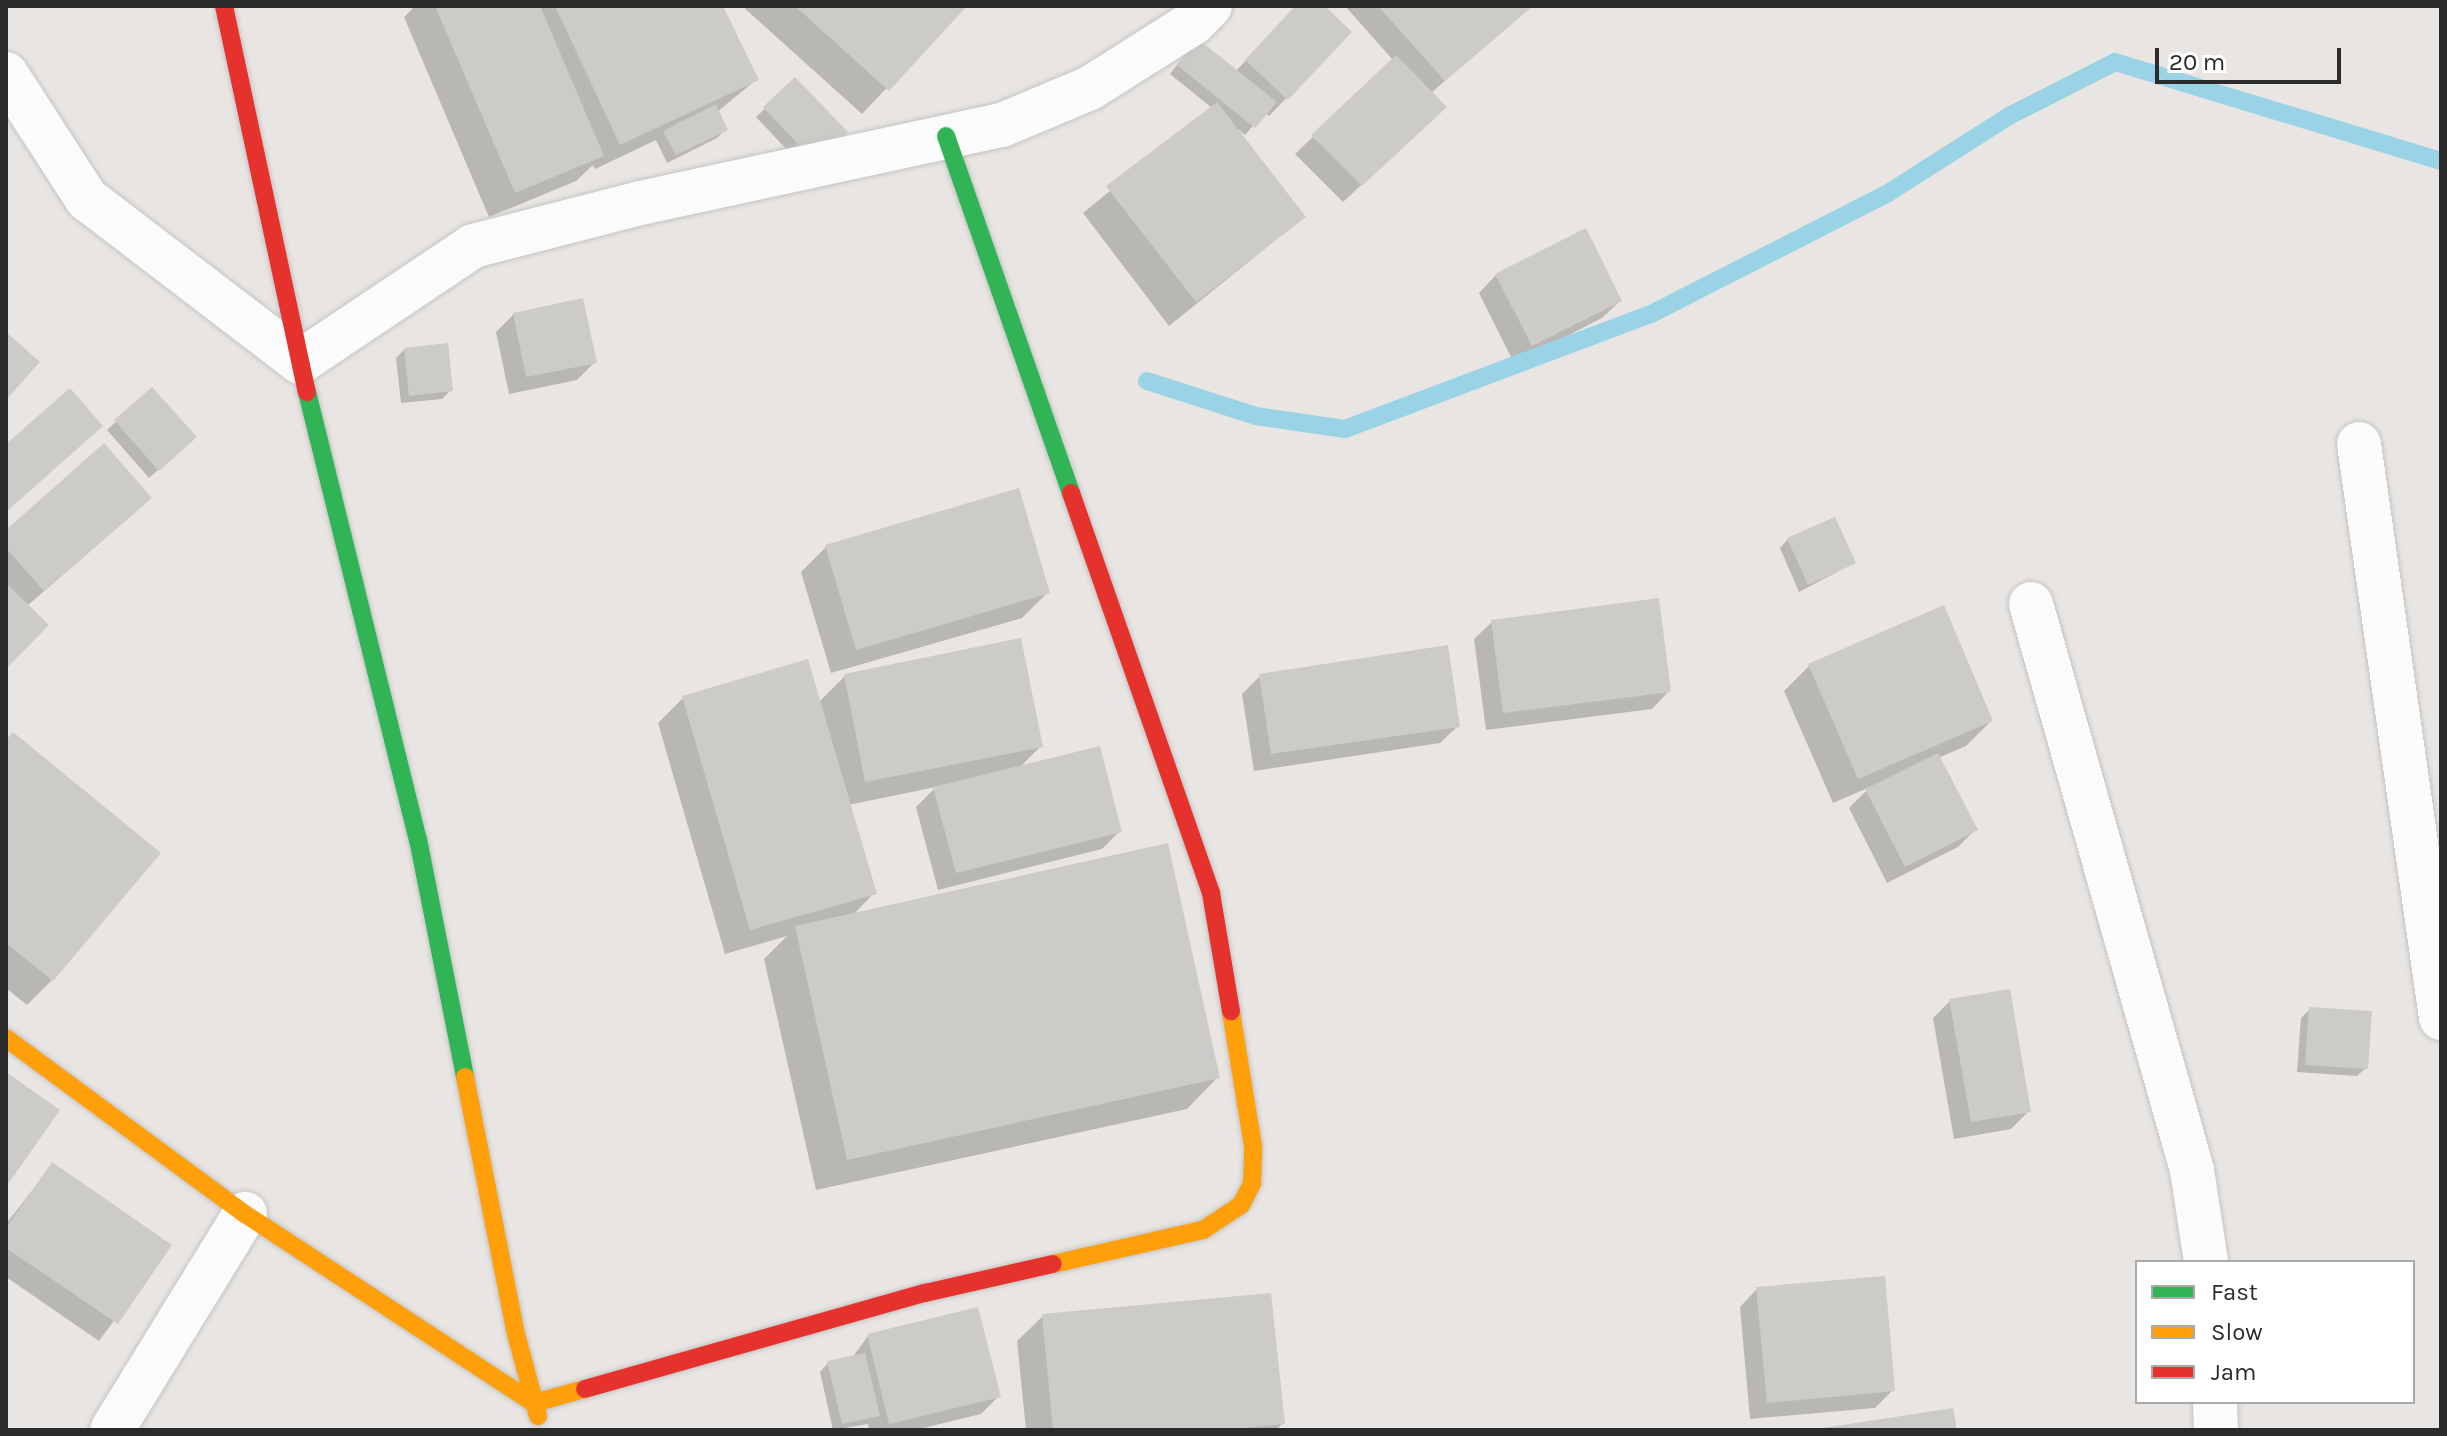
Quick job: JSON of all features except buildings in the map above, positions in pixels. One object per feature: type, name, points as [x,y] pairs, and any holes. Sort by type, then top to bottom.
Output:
[{"type":"street","points":[[224,6],[300,362],[418,839],[515,1330],[542,1430]]},
{"type":"street","points":[[300,362],[473,246],[640,203],[1002,125],[1090,88],[1193,23],[1210,6]]},
{"type":"street","points":[[6,74],[87,199],[300,362]]},
{"type":"street","points":[[6,1038],[245,1214],[534,1403],[925,1293],[1203,1230],[1241,1205],[1252,1183],[1253,1146],[1211,893],[946,136]]},
{"type":"street","points":[[2359,444],[2441,1018]]},
{"type":"street","points":[[2031,604],[2192,1170],[2206,1260]]},
{"type":"street","points":[[112,1430],[245,1214]]},
{"type":"street","points":[[2215,1404],[2216,1430]]},
{"type":"waterway","points":[[1147,381],[1256,416],[1345,429],[1651,314],[1885,195],[2009,116],[2115,62],[2441,161]]},
{"type":"traffic: fast","points":[[946,136],[1071,493]]},
{"type":"traffic: fast","points":[[307,392],[418,839],[465,1077]]},
{"type":"traffic: slow","points":[[1053,1264],[1203,1230],[1241,1205],[1252,1183],[1253,1146],[1231,1011]]},
{"type":"traffic: slow","points":[[6,1038],[245,1214],[534,1403],[585,1389]]},
{"type":"traffic: slow","points":[[465,1077],[515,1330],[538,1416]]},
{"type":"traffic: jam","points":[[224,6],[307,392]]},
{"type":"traffic: jam","points":[[1071,493],[1211,893],[1231,1011]]},
{"type":"traffic: jam","points":[[585,1389],[925,1293],[1053,1264]]}]
